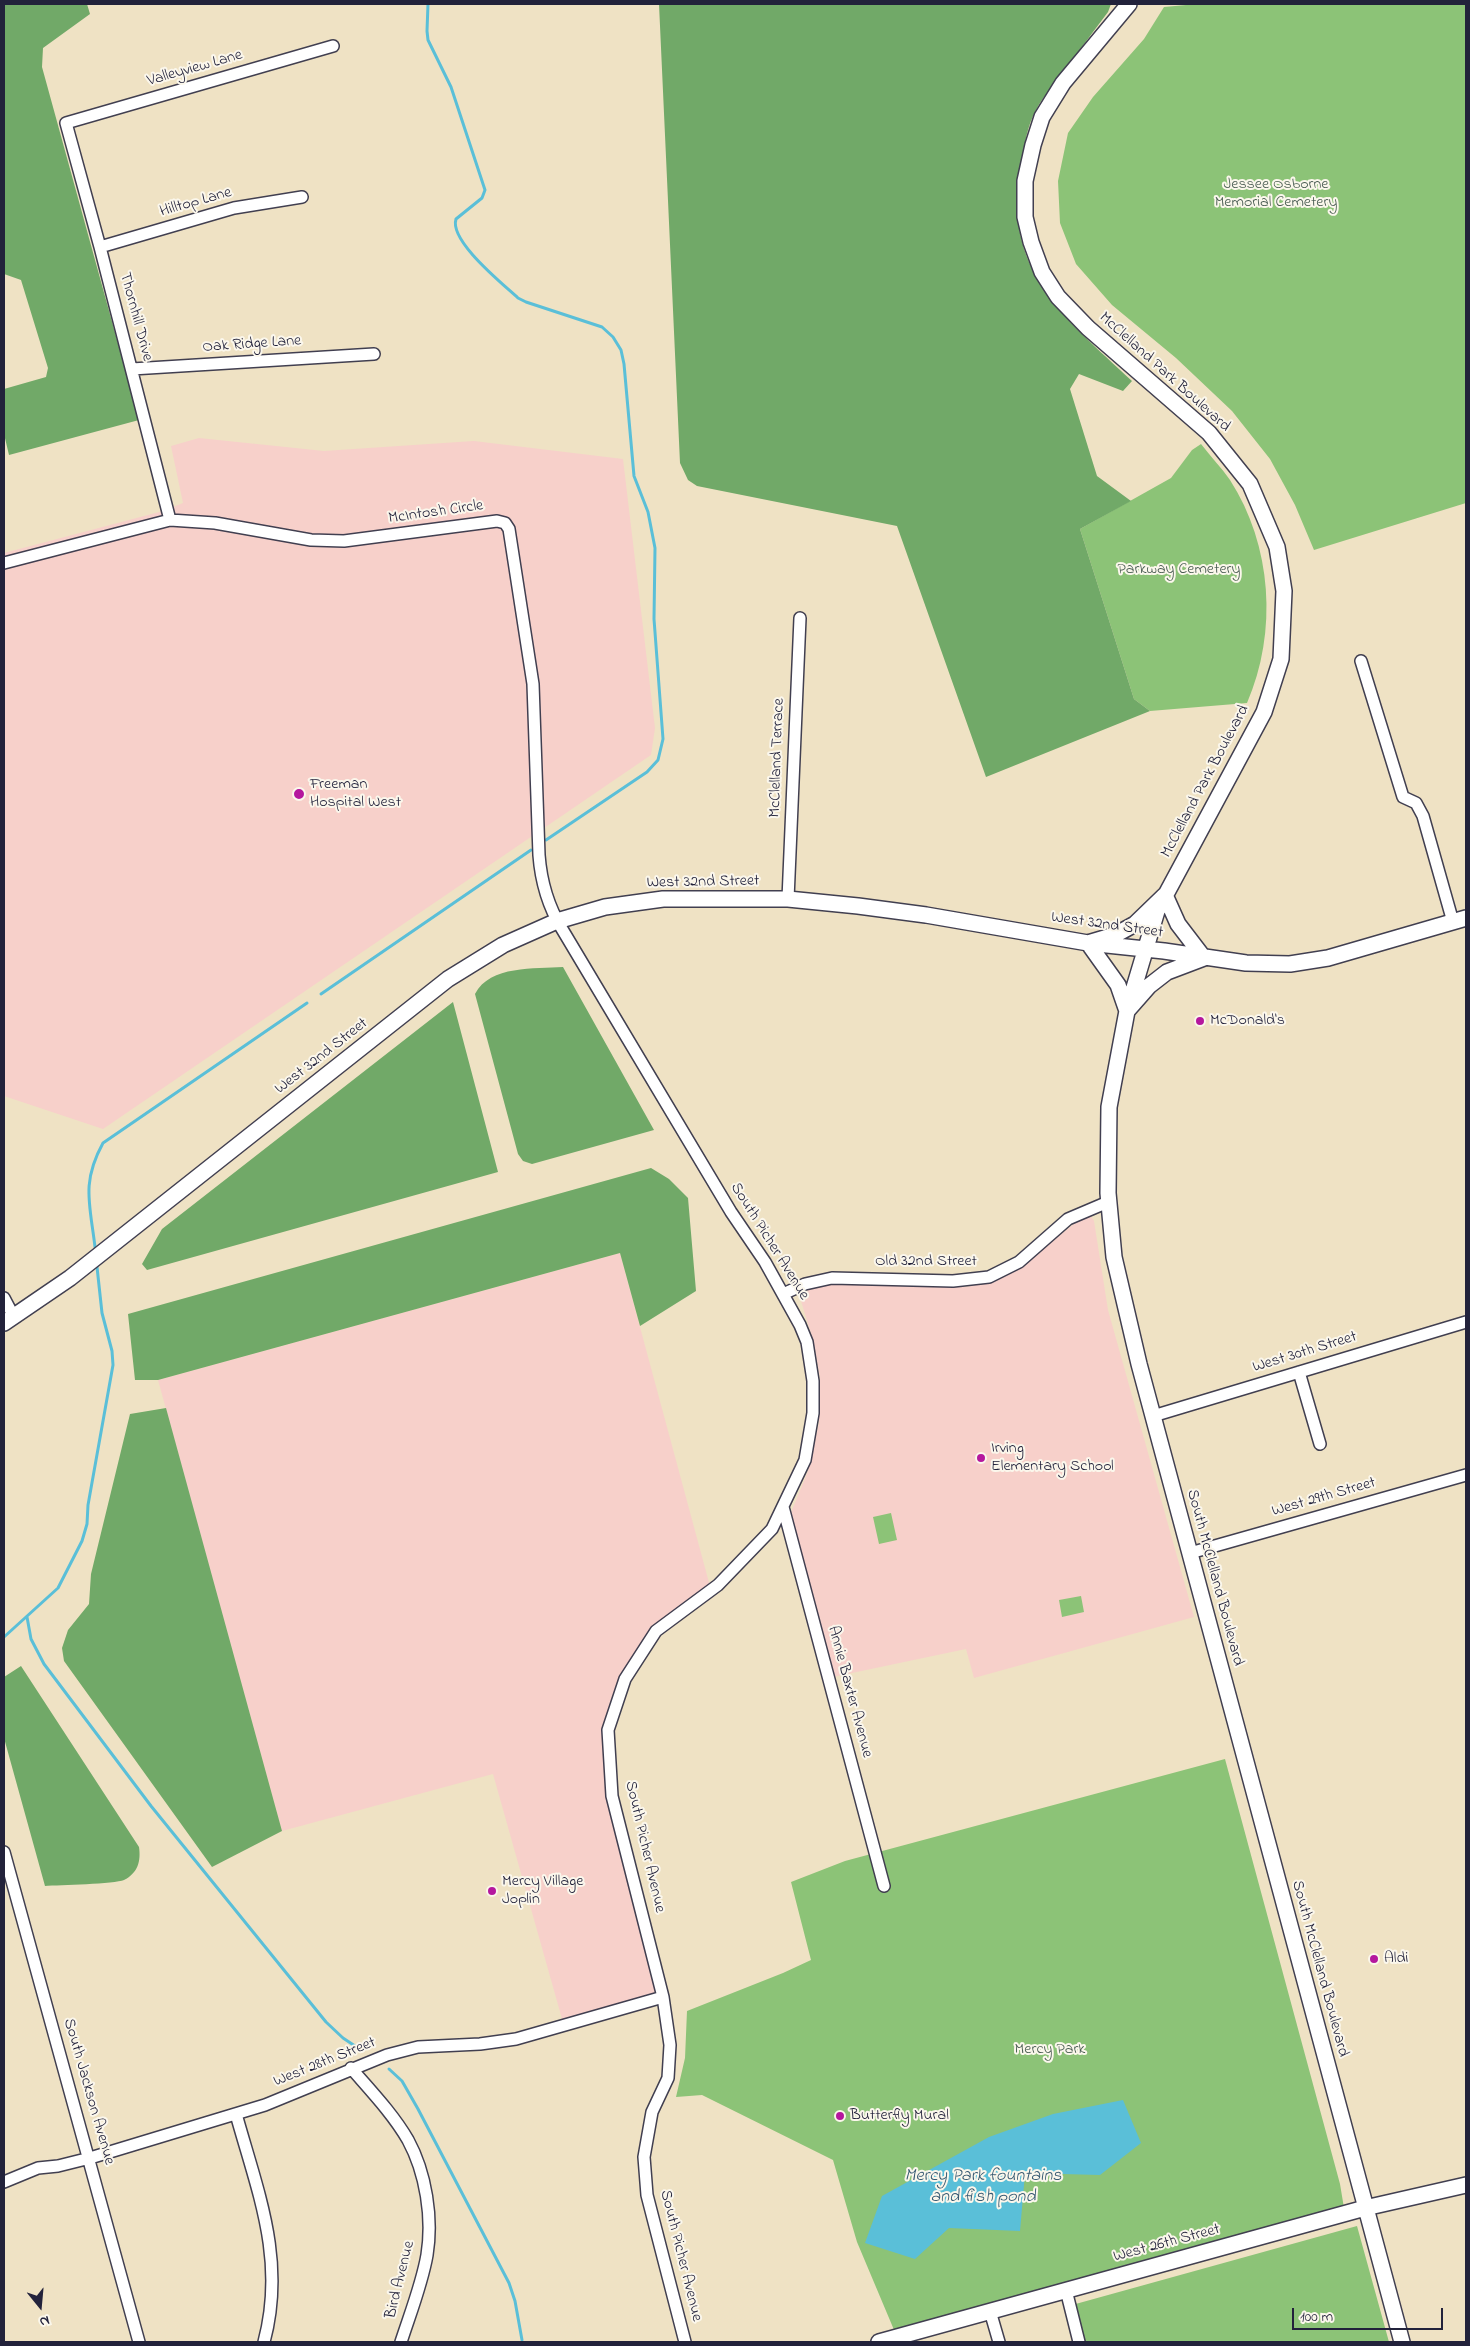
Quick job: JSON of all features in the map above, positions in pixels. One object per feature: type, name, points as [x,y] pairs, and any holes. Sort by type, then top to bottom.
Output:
[{"type":"main road","name":"McClelland Park Boulevard","points":[[1129,4],[1063,83],[1042,117],[1033,145],[1025,181],[1026,217],[1031,242],[1042,272],[1058,297],[1088,328],[1209,433],[1250,484],[1277,547],[1284,591],[1281,658],[1264,712],[1165,894],[1157,911],[1145,949]]},
{"type":"main road","points":[[1165,894],[1178,924],[1204,958],[1167,972],[1149,986],[1127,1011],[1118,985],[1088,943],[1115,934],[1135,924],[1165,894]]},
{"type":"main road","name":"West 32nd Street","points":[[9,1320],[70,1278],[448,979],[503,945],[557,921],[605,907],[664,899],[788,899],[926,915],[1088,943],[1246,963],[1290,964],[1328,958],[1460,920]]},
{"type":"main road","name":"South McClelland Boulevard","points":[[1145,949],[1127,1011],[1110,1107],[1108,1202],[1112,1240],[1121,1291],[1402,2342]]},
{"type":"main road","name":"West 26th Street","points":[[879,2342],[1365,2208],[1466,2185]]},
{"type":"street","name":"Valleyview Lane","points":[[66,123],[334,46]]},
{"type":"street","name":"Thornhill Drive","points":[[66,123],[132,369],[170,520]]},
{"type":"street","name":"Hilltop Lane","points":[[100,247],[234,208],[302,197]]},
{"type":"street","name":"Oak Ridge Lane","points":[[132,369],[374,354]]},
{"type":"street","name":"McIntosh Circle","points":[[4,563],[170,520],[215,523],[311,540],[344,541],[497,521],[505,523],[510,529],[533,684],[536,728],[535,785],[541,874],[549,903],[557,921]]},
{"type":"street","name":"McClelland Terrace","points":[[788,899],[800,618]]},
{"type":"street","points":[[1361,661],[1403,797],[1416,803],[1460,920]]},
{"type":"street","name":"South Picher Avenue","points":[[557,921],[731,1212],[765,1262],[783,1294],[807,1342],[813,1380],[813,1413],[805,1460],[772,1529],[718,1585],[656,1632],[625,1679],[608,1730],[612,1796],[663,1997],[670,2044],[668,2078],[652,2112],[644,2157],[647,2195],[685,2342]]},
{"type":"street","name":"Old 32nd Street","points":[[783,1294],[805,1284],[832,1278],[952,1281],[989,1277],[1019,1262],[1068,1219],[1108,1202]]},
{"type":"street","points":[[4,1298],[9,1320]]},
{"type":"street","name":"West 30th Street","points":[[1153,1416],[1466,1322]]},
{"type":"street","points":[[1299,1372],[1320,1444]]},
{"type":"street","name":"West 29th Street","points":[[1190,1553],[1466,1475]]},
{"type":"street","name":"Annie Baxter Avenue","points":[[783,1507],[884,1886]]},
{"type":"street","name":"South Jackson Avenue","points":[[4,1852],[90,2158],[139,2342]]},
{"type":"street","name":"West 28th Street","points":[[4,2182],[38,2168],[58,2166],[90,2158],[265,2105],[351,2068],[387,2055],[418,2047],[480,2044],[516,2039],[663,1997]]},
{"type":"street","name":"Bird Avenue","points":[[351,2068],[384,2106],[408,2141],[426,2193],[427,2254],[401,2342]]},
{"type":"street","points":[[236,2114],[271,2246],[272,2300],[264,2342]]},
{"type":"street","points":[[1066,2290],[1079,2342]]},
{"type":"street","points":[[990,2311],[999,2342]]},
{"type":"shaded area","name":"Freeman Hospital West","points":[[199,438],[324,451],[474,441],[623,459],[655,728],[651,755],[103,1129],[4,1096],[4,553],[163,511],[183,503],[171,446]]},
{"type":"shaded area","name":"Irving Elementary School","points":[[1090,1215],[1094,1221],[1108,1310],[1194,1617],[974,1678],[966,1649],[833,1677],[790,1515],[808,1471],[819,1423],[820,1377],[813,1340],[801,1301],[802,1296],[810,1288],[833,1282],[965,1287],[992,1282],[1020,1268],[1081,1218]]},
{"type":"shaded area","points":[[620,1253],[711,1590],[656,1632],[625,1679],[608,1730],[612,1796],[663,1997],[564,2026],[493,1774],[282,1831],[158,1380]]},
{"type":"green space","points":[[4,4],[87,4],[90,14],[43,48],[42,67],[139,420],[9,455],[4,434],[4,389],[46,377],[48,368],[21,280],[4,274]]},
{"type":"green space","points":[[659,4],[1111,4],[1108,12],[1043,98],[1033,116],[1023,151],[1017,202],[1020,234],[1029,262],[1043,288],[1061,312],[1083,335],[1132,381],[1123,391],[1079,374],[1070,389],[1097,476],[1131,501],[1080,529],[1134,699],[1150,711],[986,777],[897,526],[697,486],[688,480],[680,463]]},
{"type":"green space","name":"Jessee Osborne Memorial Cemetery","points":[[1197,4],[1466,4],[1466,503],[1314,550],[1295,505],[1270,459],[1232,411],[1176,358],[1112,305],[1076,264],[1060,223],[1058,181],[1068,133],[1093,97],[1144,39],[1164,7]]},
{"type":"green space","name":"Parkway Cemetery","points":[[1201,444],[1230,480],[1244,505],[1255,532],[1262,560],[1266,589],[1263,647],[1257,676],[1247,703],[1150,711],[1134,699],[1080,529],[1171,478],[1192,450]]},
{"type":"green space","points":[[563,967],[654,1130],[532,1164],[523,1161],[518,1154],[475,994],[491,978],[502,973],[514,970]]},
{"type":"green space","points":[[453,1002],[498,1172],[147,1270],[142,1264],[162,1229]]},
{"type":"green space","points":[[651,1168],[669,1179],[688,1198],[696,1291],[640,1326],[620,1253],[158,1380],[135,1380],[128,1314]]},
{"type":"green space","points":[[166,1408],[282,1831],[212,1867],[64,1661],[62,1648],[68,1630],[89,1604],[91,1574],[130,1414]]},
{"type":"green space","points":[[891,1513],[897,1540],[879,1544],[873,1517]]},
{"type":"green space","points":[[1081,1596],[1084,1612],[1062,1617],[1059,1600]]},
{"type":"green space","points":[[21,1666],[139,1847],[138,1866],[133,1874],[124,1880],[45,1886],[4,1738],[4,1677]]},
{"type":"green space","name":"Mercy Park","points":[[1225,1759],[1340,2184],[1345,2214],[897,2337],[857,2242],[833,2160],[702,2095],[676,2097],[685,2058],[687,2011],[811,1960],[791,1882],[845,1861]]},
{"type":"green space","points":[[1357,2226],[1389,2342],[1082,2342],[1072,2305]]},
{"type":"water","name":"Mercy Park fountains and fish pond","points":[[1123,2100],[1141,2143],[1100,2175],[1025,2173],[1020,2231],[949,2228],[915,2259],[865,2243],[882,2196],[989,2137],[1053,2114]]},
{"type":"waterway","points":[[428,4],[428,40],[451,87],[485,190],[482,198],[456,219],[456,228],[461,239],[479,262],[518,298],[602,327],[613,337],[621,350],[624,364],[634,476],[648,512],[655,548],[654,619],[663,739],[658,760],[647,772],[546,840]]},
{"type":"waterway","points":[[321,994],[531,850]]},
{"type":"waterway","points":[[95,1247],[89,1182],[96,1157],[103,1143],[307,1003]]},
{"type":"waterway","points":[[4,1637],[58,1588],[82,1541],[87,1524],[88,1505],[113,1365],[112,1351],[102,1313],[97,1267]]},
{"type":"waterway","points":[[27,1617],[31,1639],[44,1664],[151,1806],[326,2022],[343,2038],[361,2050]]},
{"type":"waterway","points":[[389,2069],[402,2081],[418,2109],[509,2283],[515,2301],[522,2340]]},
{"type":"place","name":"Freeman Hospital West","points":[[299,794]]},
{"type":"place","name":"McDonald's","points":[[1200,1021]]},
{"type":"place","name":"Irving Elementary School","points":[[981,1458]]},
{"type":"place","name":"Mercy Village Joplin","points":[[492,1891]]},
{"type":"place","name":"Aldi","points":[[1374,1959]]},
{"type":"place","name":"Butterfly Mural","points":[[840,2116]]}]
